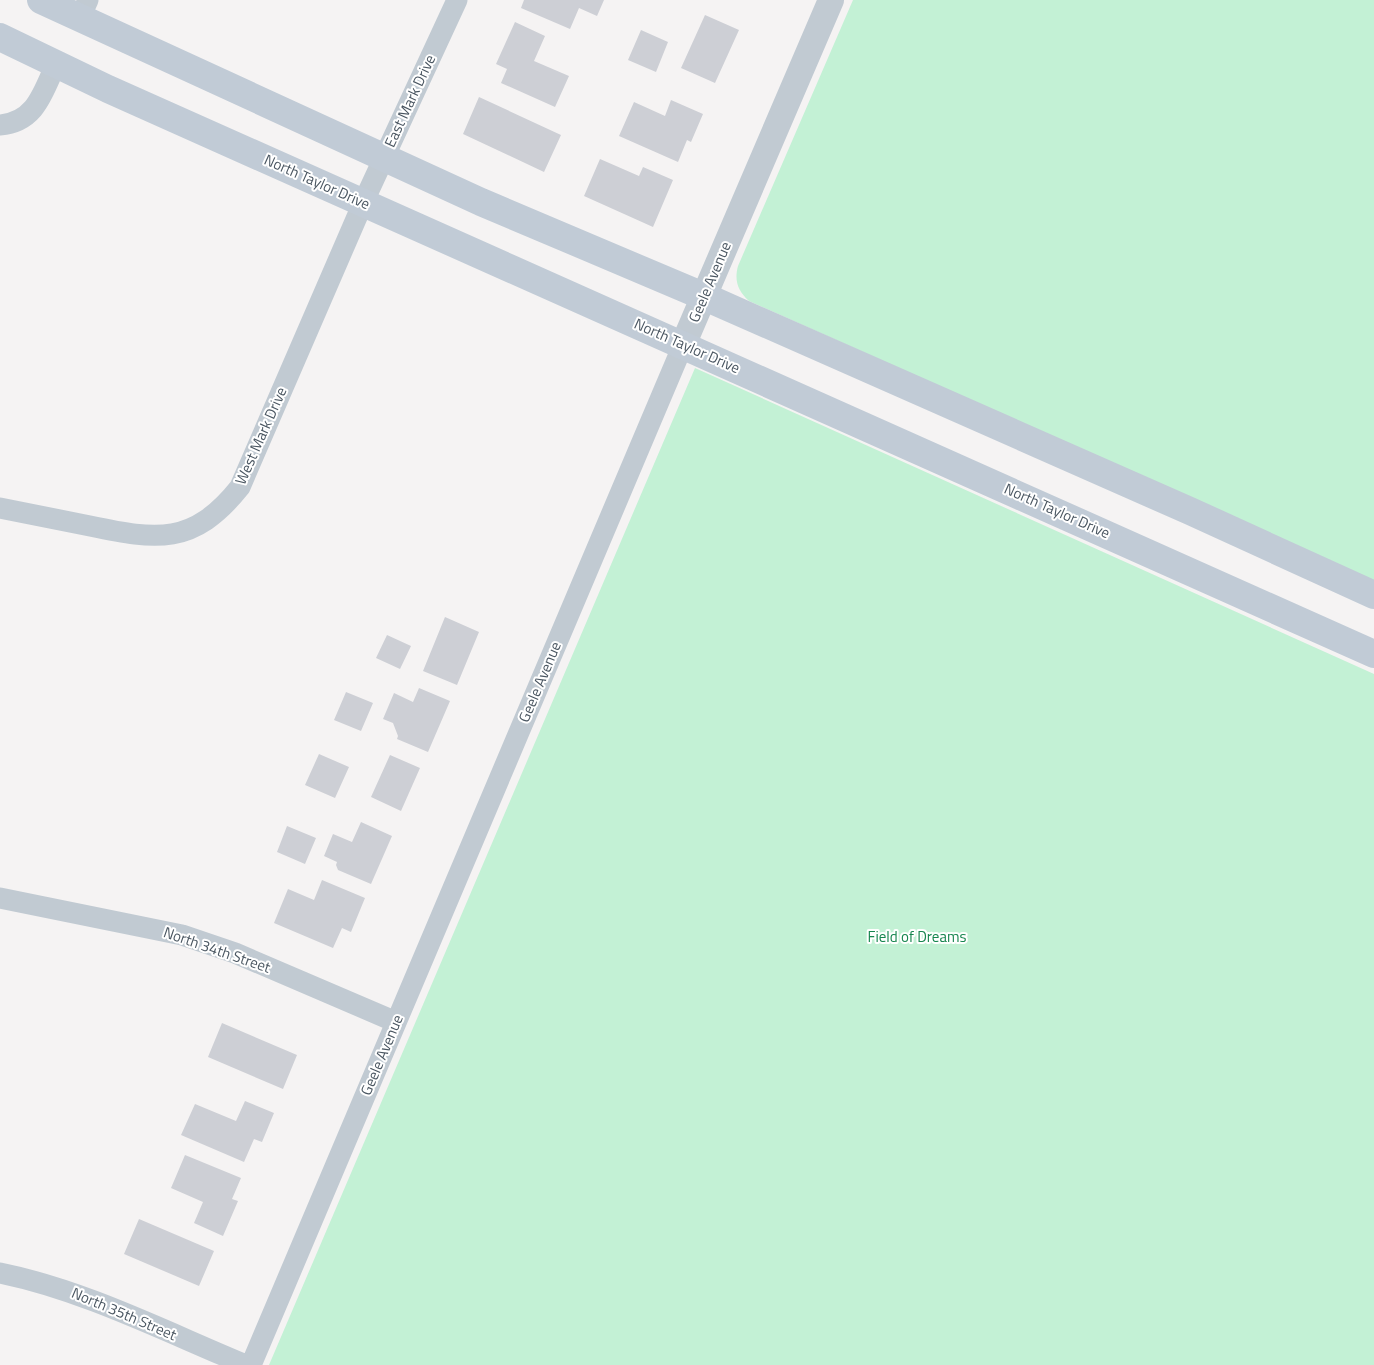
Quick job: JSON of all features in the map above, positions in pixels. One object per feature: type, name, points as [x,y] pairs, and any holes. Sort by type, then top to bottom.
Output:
[{"type":"main road","points":[[41,0],[84,9],[384,159],[703,296],[1374,594]]},
{"type":"main road","name":"North Taylor Drive","points":[[0,37],[108,89],[1374,654]]},
{"type":"street","name":"East Mark Drive","points":[[363,202],[457,0]]},
{"type":"street","name":"Geele Avenue","points":[[250,1365],[830,0]]},
{"type":"street","points":[[0,125],[15,123],[30,112],[41,96],[56,64]]},
{"type":"street","name":"West Mark Drive","points":[[0,508],[130,535],[155,536],[179,533],[204,522],[224,506],[240,487],[363,202]]},
{"type":"street","name":"North 34th Street","points":[[0,898],[182,935],[235,953],[396,1022]]},
{"type":"street","name":"North 35th Street","points":[[0,1273],[68,1290],[246,1365]]},
{"type":"green space","points":[[853,0],[1374,0],[1374,581],[749,301],[745,297],[737,281],[738,266]]},
{"type":"green space","name":"Field of Dreams","points":[[695,368],[1374,674],[1374,1365],[269,1365]]},
{"type":"building","points":[[524,0],[604,0],[597,16],[579,8],[570,29],[521,8]]},
{"type":"building","points":[[705,15],[739,30],[715,83],[681,68]]},
{"type":"building","points":[[515,22],[545,36],[534,61],[569,76],[555,107],[501,83],[507,69],[496,64]]},
{"type":"building","points":[[641,30],[668,42],[656,72],[628,60]]},
{"type":"building","points":[[479,97],[561,135],[544,172],[463,134]]},
{"type":"building","points":[[671,100],[703,114],[691,142],[687,140],[678,162],[619,136],[634,102],[665,116]]},
{"type":"building","points":[[600,159],[639,176],[643,167],[673,180],[653,227],[584,196]]},
{"type":"building","points":[[445,617],[479,632],[457,685],[423,671]]},
{"type":"building","points":[[387,635],[411,646],[400,669],[376,658]]},
{"type":"building","points":[[419,688],[450,701],[428,752],[397,739],[398,736],[393,723],[383,719],[394,693],[413,702]]},
{"type":"building","points":[[346,692],[373,703],[361,731],[334,720]]},
{"type":"building","points":[[319,754],[349,767],[335,798],[305,785]]},
{"type":"building","points":[[390,755],[420,768],[401,811],[371,797]]},
{"type":"building","points":[[361,822],[392,836],[371,884],[338,870],[337,862],[324,856],[333,834],[352,842]]},
{"type":"building","points":[[287,826],[316,838],[305,864],[277,852]]},
{"type":"building","points":[[322,880],[365,898],[351,932],[342,928],[333,948],[274,923],[288,889],[314,900]]},
{"type":"building","points":[[222,1023],[297,1055],[283,1089],[208,1057]]},
{"type":"building","points":[[245,1101],[274,1113],[262,1142],[254,1139],[244,1162],[181,1135],[195,1104],[236,1121]]},
{"type":"building","points":[[185,1155],[241,1178],[232,1199],[238,1201],[223,1236],[194,1223],[203,1202],[171,1188]]},
{"type":"building","points":[[139,1219],[214,1251],[199,1286],[124,1254]]}]
